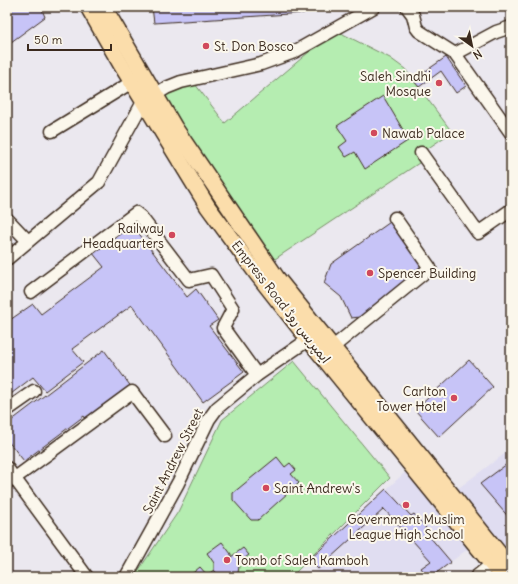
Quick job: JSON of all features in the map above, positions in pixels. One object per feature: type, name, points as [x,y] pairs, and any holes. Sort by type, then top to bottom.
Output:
[{"type":"main road","name":"Empress Road ایمپریس روڈ","points":[[88,7],[132,82],[150,98]]},
{"type":"main road","name":"Empress Road ایمپریس روڈ","points":[[104,7],[150,98],[208,206],[257,274],[314,335],[412,466],[502,577]]},
{"type":"main road","name":"Empress Road ایمپریس روڈ","points":[[314,335],[333,347],[511,568]]},
{"type":"street","points":[[7,259],[99,182],[150,98],[166,88],[181,82],[261,64],[294,52],[374,7]]},
{"type":"street","points":[[407,7],[413,15],[416,27],[419,31],[455,54],[511,133]]},
{"type":"street","points":[[455,54],[496,32],[511,27]]},
{"type":"street","points":[[52,131],[132,82]]},
{"type":"street","points":[[421,153],[478,233],[511,210]]},
{"type":"street","points":[[31,292],[136,213],[141,217],[189,280],[211,275],[233,309],[223,328],[257,375]]},
{"type":"street","points":[[333,347],[430,268],[395,218]]},
{"type":"street","points":[[7,219],[28,241]]},
{"type":"street","name":"Saint Andrew Street","points":[[126,577],[174,490],[209,419],[217,408],[257,375],[314,335]]},
{"type":"street","points":[[7,410],[34,390]]},
{"type":"street","points":[[14,478],[132,392],[165,436]]},
{"type":"street","points":[[7,468],[87,577]]},
{"type":"street","points":[[476,577],[492,564]]},
{"type":"shaded area","name":"Government Muslim League High School","points":[[511,449],[511,577],[499,577],[473,545],[431,577],[322,577],[309,560],[412,466],[441,501]]},
{"type":"green space","points":[[335,30],[390,58],[405,69],[452,132],[421,153],[425,159],[269,263],[141,100],[195,84],[225,123]]},
{"type":"green space","points":[[294,361],[390,478],[291,577],[134,577],[178,512],[222,420]]},
{"type":"building","points":[[7,7],[41,7],[45,17],[7,45]]},
{"type":"building","points":[[152,7],[304,7],[304,13],[154,23]]},
{"type":"building","points":[[446,57],[466,86],[456,93],[441,71],[419,87],[413,80]]},
{"type":"building","name":"Nawab Palace","points":[[383,96],[409,140],[365,169],[355,152],[346,157],[339,147],[347,141],[337,126]]},
{"type":"building","name":"Spencer Building","points":[[393,220],[423,264],[368,316],[351,318],[341,297],[324,283],[331,264]]},
{"type":"building","points":[[131,223],[187,297],[196,289],[218,320],[209,326],[244,372],[203,402],[132,305],[72,349],[83,362],[45,391],[33,377],[7,397],[7,322],[33,304],[41,314],[104,267],[92,252]]},
{"type":"building","points":[[104,350],[132,388],[88,422],[84,416],[24,461],[7,440],[7,424]]},
{"type":"building","name":"Carlton Tower Hotel","points":[[469,360],[493,387],[439,437],[415,410]]},
{"type":"building","name":"Saint Andrew's","points":[[277,457],[285,467],[290,463],[296,470],[291,474],[299,483],[258,520],[251,520],[233,500],[233,493]]},
{"type":"building","points":[[511,461],[511,485],[505,490],[511,498],[511,520],[480,484]]},
{"type":"building","points":[[386,489],[411,516],[414,514],[426,528],[424,530],[451,562],[431,577],[428,577],[421,568],[431,561],[384,509],[318,569],[309,560]]},
{"type":"building","name":"Tomb of Saleh Kamboh","points":[[222,542],[231,554],[231,557],[243,548],[249,555],[237,564],[239,566],[238,573],[233,577],[219,577],[214,570],[214,563],[207,553]]},
{"type":"building","points":[[200,567],[207,575],[214,570],[219,577],[188,577]]},
{"type":"place","name":"St. Don Bosco","points":[[206,46]]},
{"type":"place","name":"Saleh Sindhi Mosque","points":[[439,83]]},
{"type":"place","name":"Nawab Palace","points":[[374,133]]},
{"type":"place","name":"Railway Headquarters","points":[[172,235]]},
{"type":"place","name":"Spencer Building","points":[[370,273]]},
{"type":"place","name":"Carlton Tower Hotel","points":[[454,398]]},
{"type":"place","name":"Saint Andrew's","points":[[266,488]]},
{"type":"place","name":"Government Muslim League High School","points":[[406,505]]},
{"type":"place","name":"Tomb of Saleh Kamboh","points":[[227,560]]}]
